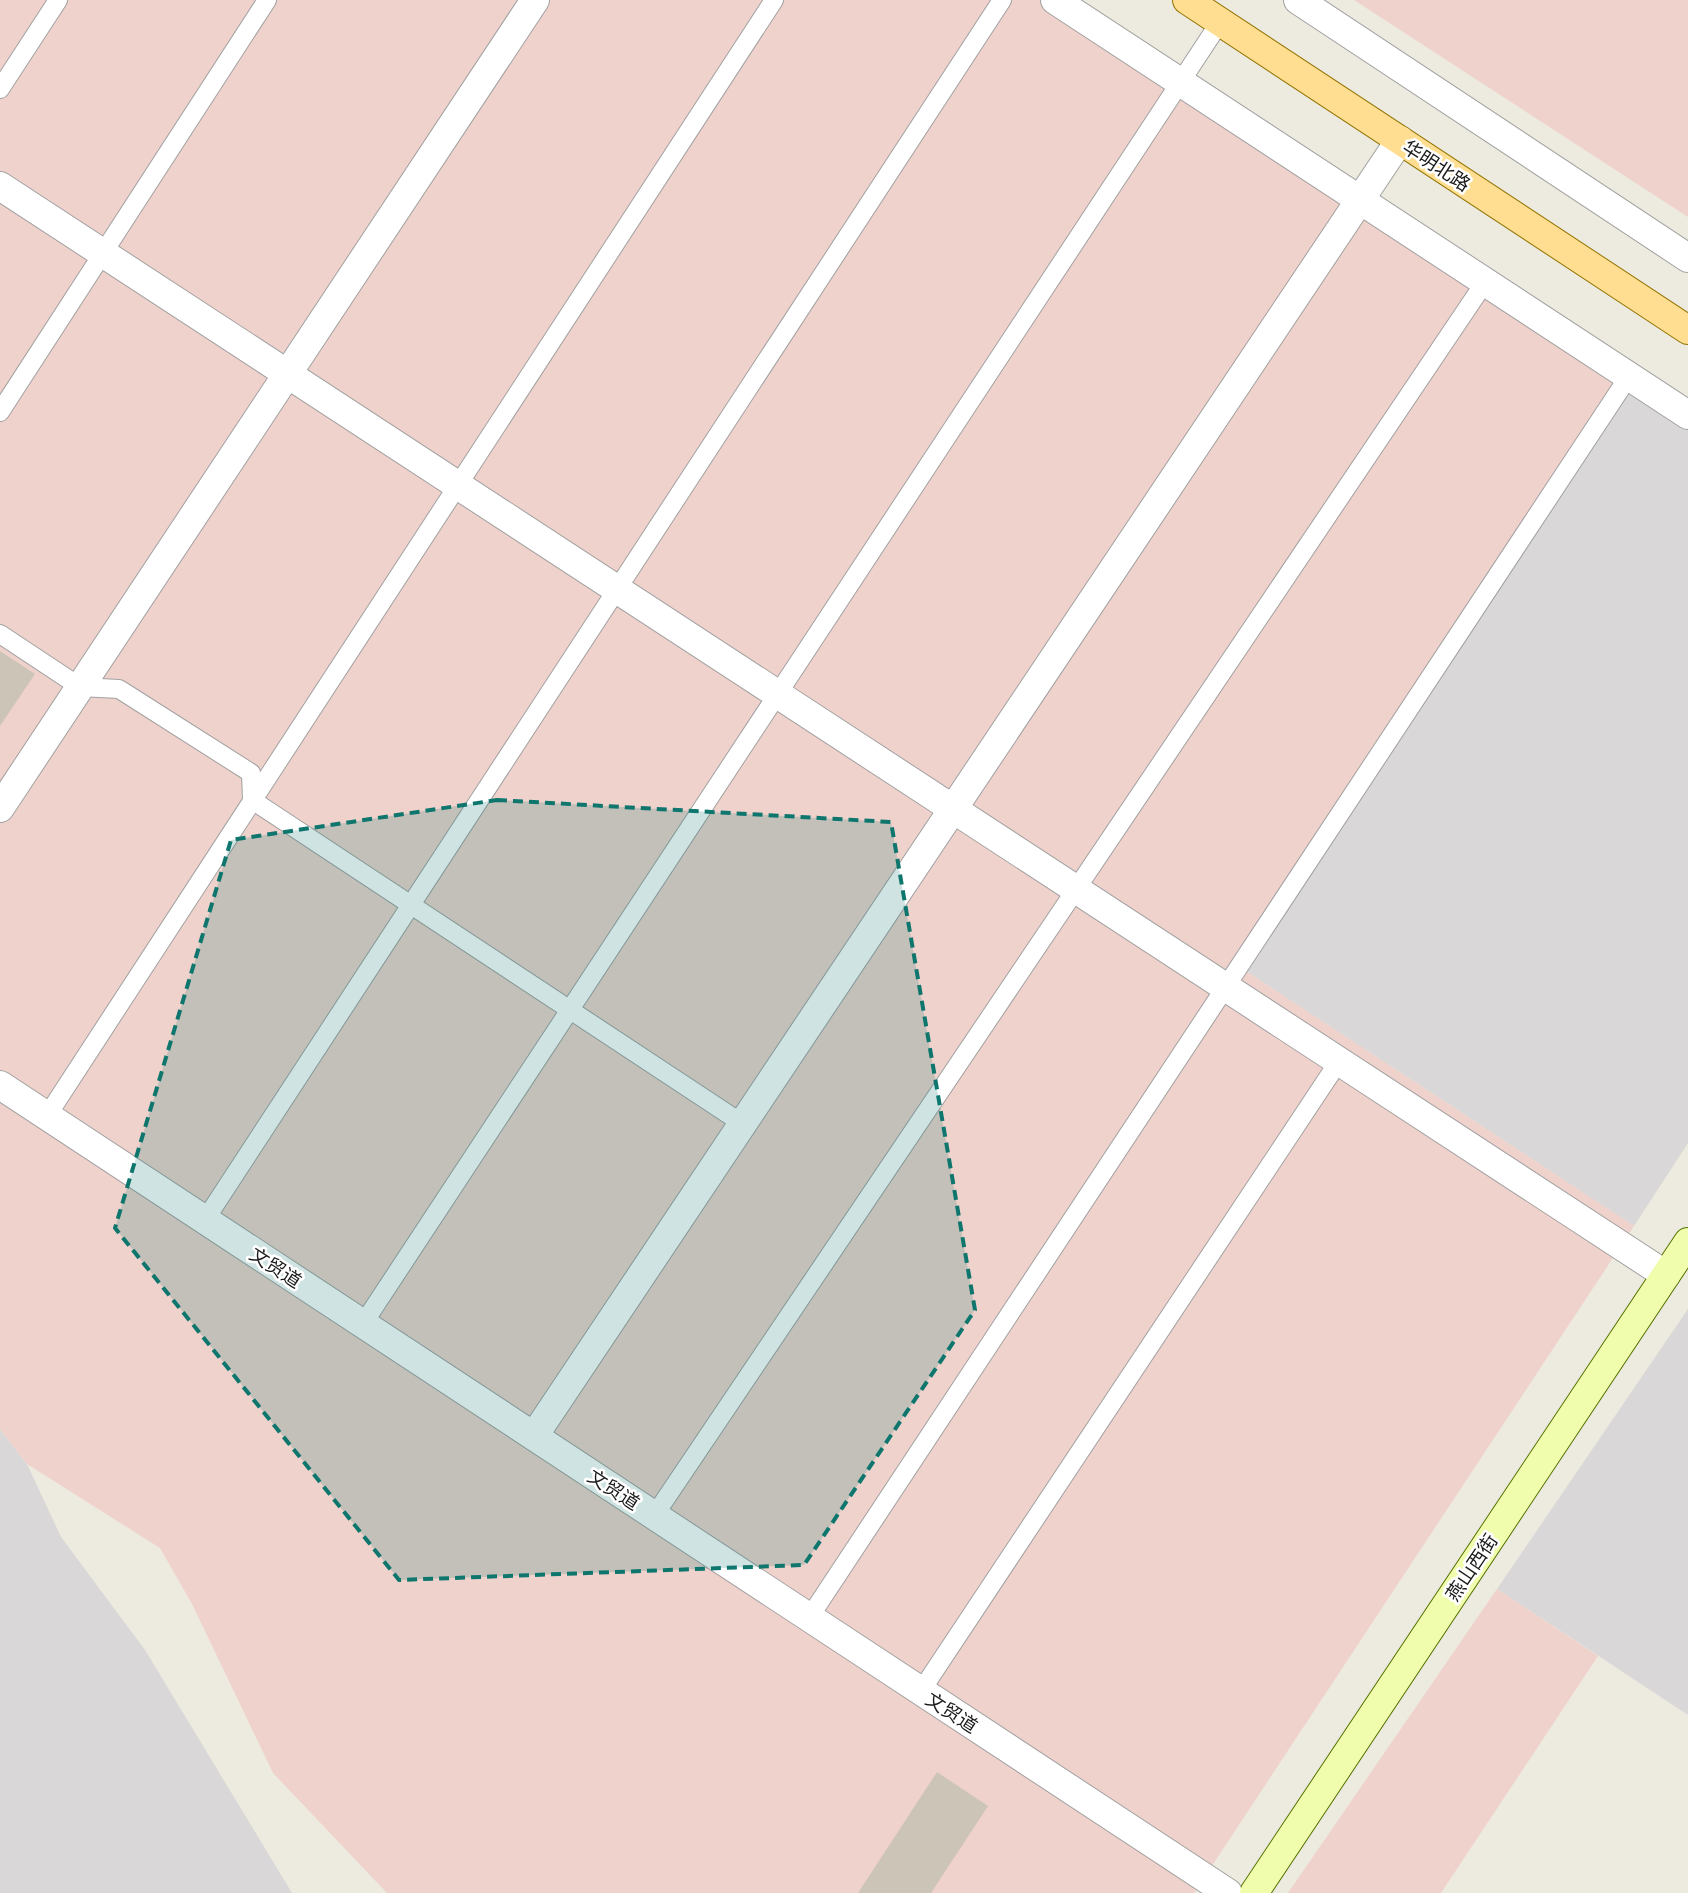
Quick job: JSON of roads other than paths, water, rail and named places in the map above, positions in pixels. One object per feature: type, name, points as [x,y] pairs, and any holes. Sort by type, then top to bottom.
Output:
[{"type":"main road","name":"华明北路","points":[[1187,0],[1688,330]]},
{"type":"street","points":[[0,808],[535,0]]},
{"type":"street","points":[[1055,0],[1688,415]]},
{"type":"street","points":[[1298,0],[1688,258]]},
{"type":"street","points":[[534,1436],[1400,140]]},
{"type":"street","points":[[0,186],[1666,1275]]},
{"type":"street","name":"文贸道","points":[[0,1085],[1228,1893]]},
{"type":"street","name":"燕山西街","points":[[1254,1893],[1688,1242]]},
{"type":"lane","points":[[0,89],[58,0]]},
{"type":"lane","points":[[0,412],[267,0]]},
{"type":"lane","points":[[47,1116],[774,0]]},
{"type":"lane","points":[[205,1220],[1002,0]]},
{"type":"lane","points":[[363,1324],[1220,22]]},
{"type":"lane","points":[[654,1516],[1486,282]]},
{"type":"lane","points":[[809,1618],[1629,376]]},
{"type":"lane","points":[[0,634],[80,686],[119,689],[251,773],[252,800]]},
{"type":"lane","points":[[252,800],[742,1124]]},
{"type":"lane","points":[[921,1691],[1339,1061]]}]
